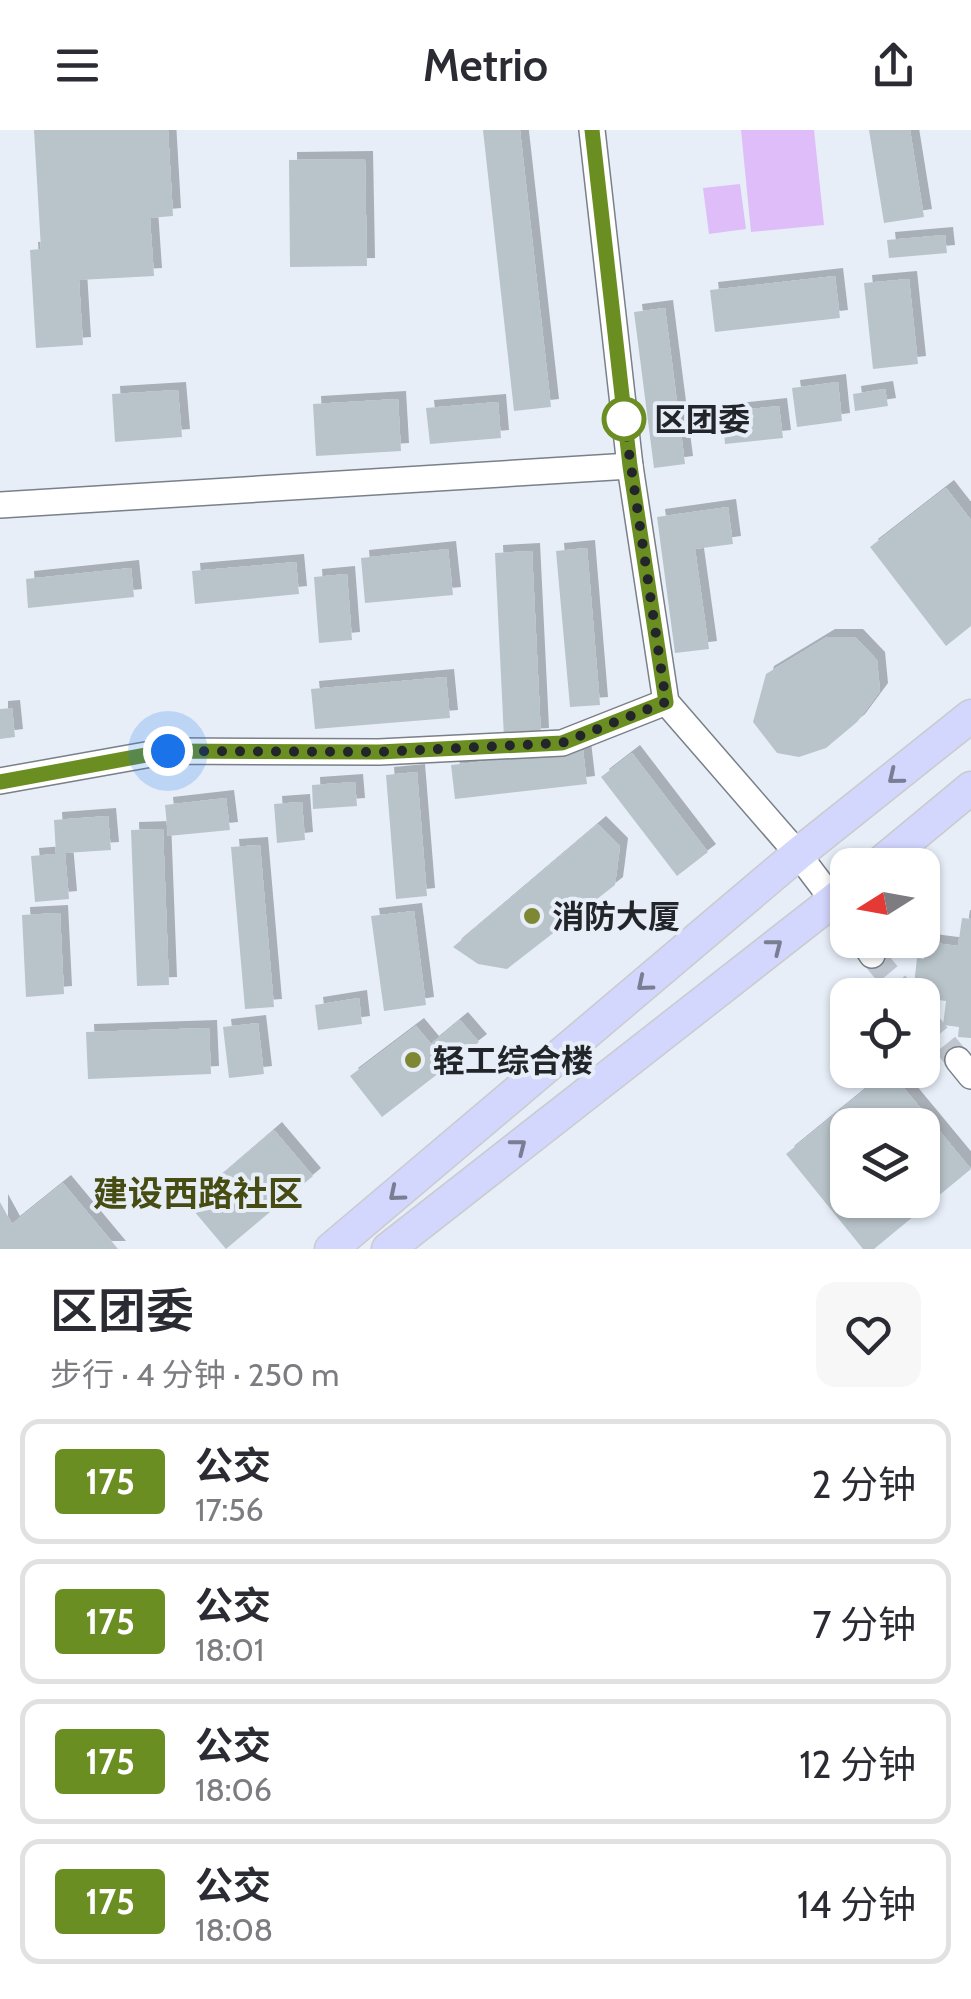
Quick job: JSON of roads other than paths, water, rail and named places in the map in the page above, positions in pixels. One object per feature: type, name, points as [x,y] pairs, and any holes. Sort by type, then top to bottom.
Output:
[{"type":"main road","points":[[331,1249],[798,854],[971,716]]},
{"type":"main road","points":[[899,848],[971,788]]},
{"type":"main road","points":[[388,1249],[830,913]]},
{"type":"street","points":[[592,130],[630,466],[666,702],[830,889]]},
{"type":"street","points":[[0,505],[630,466]]},
{"type":"street","points":[[0,782],[168,751],[379,752],[562,743],[666,702]]},
{"type":"tunnel","points":[[874,958],[891,978]]},
{"type":"tunnel","points":[[940,1038],[958,1060]]},
{"type":"place","name":"区团委","points":[[624,419]]},
{"type":"place","name":"消防大厦","points":[[532,916]]},
{"type":"place","name":"轻工综合楼","points":[[413,1060]]},
{"type":"district","name":"建设西路社区","points":[[198,1193]]}]
